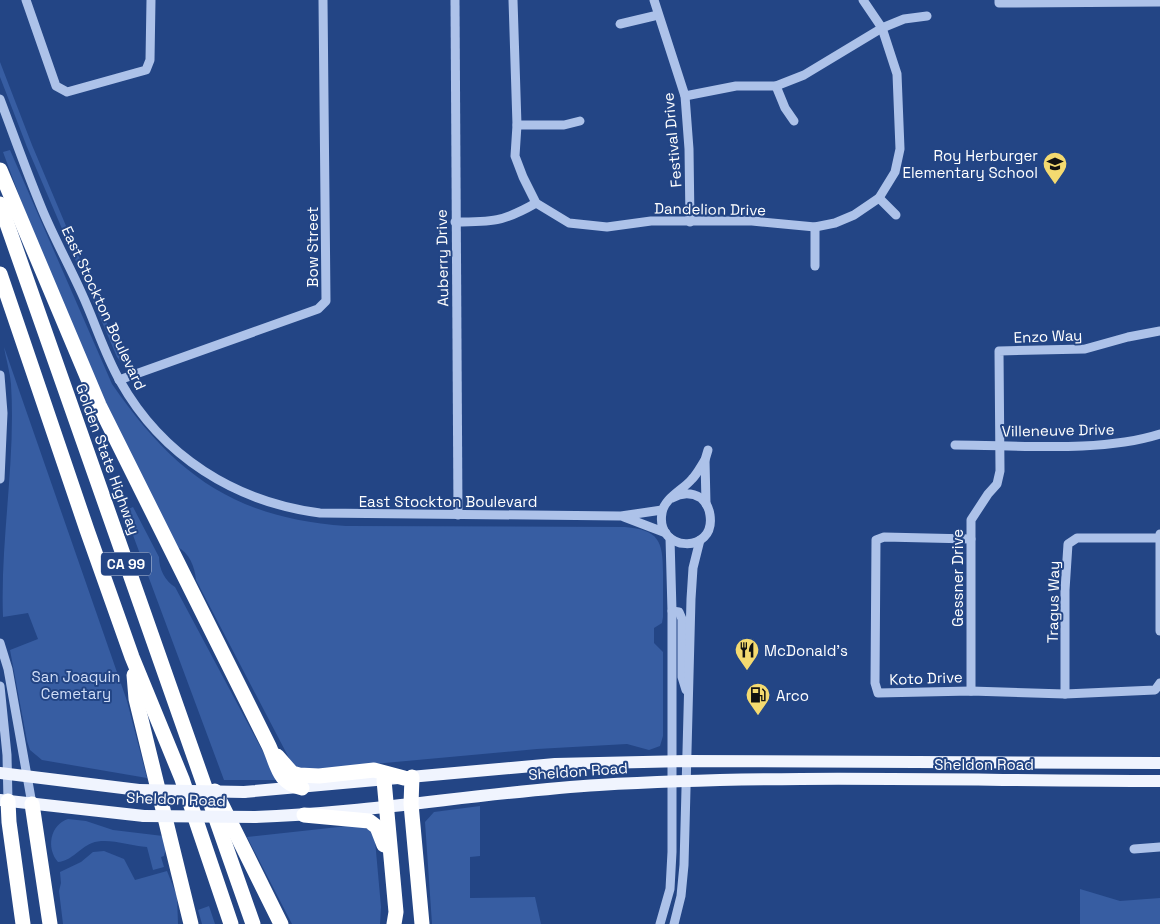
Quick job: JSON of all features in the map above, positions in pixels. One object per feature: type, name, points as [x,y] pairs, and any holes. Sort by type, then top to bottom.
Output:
[{"type":"highway","points":[[0,170],[99,405],[269,746],[283,778],[287,783],[302,788]]},
{"type":"highway","name":"Golden State Highway","points":[[0,204],[253,924]]},
{"type":"highway","name":"CA 99","points":[[0,274],[132,657],[182,779],[231,924]]},
{"type":"highway","points":[[132,657],[136,699],[191,924]]},
{"type":"highway","points":[[184,725],[281,924]]},
{"type":"highway","points":[[269,746],[292,773],[299,775],[319,776],[374,770],[408,777],[422,924]]},
{"type":"highway","points":[[384,780],[396,912],[394,924]]},
{"type":"highway","points":[[4,800],[9,822],[23,924]]},
{"type":"highway","points":[[32,804],[50,924]]},
{"type":"highway","points":[[304,815],[369,821],[377,827],[390,860]]},
{"type":"main road","name":"Sheldon Road","points":[[4,774],[139,790],[244,792],[555,764],[671,761],[1160,763]]},
{"type":"main road","name":"Sheldon Road","points":[[4,800],[144,816],[255,817],[304,815],[546,789],[687,781],[752,779],[1160,781]]},
{"type":"street","points":[[26,0],[56,86],[67,92],[146,70],[150,60],[151,0]]},
{"type":"street","name":"Bow Street","points":[[119,380],[318,309],[326,301],[323,0]]},
{"type":"street","name":"Auberry Drive","points":[[455,0],[458,515]]},
{"type":"street","points":[[455,222],[495,222],[513,216],[536,203],[515,156],[517,125],[513,0]]},
{"type":"street","name":"Festival Drive","points":[[654,0],[685,96],[690,149],[690,222]]},
{"type":"street","name":"Dandelion Drive","points":[[536,203],[569,223],[607,228],[651,221],[752,221],[815,228],[835,223],[854,214],[879,198],[895,172],[900,149],[897,74],[882,28],[863,0]]},
{"type":"street","points":[[999,0],[999,3],[1160,2]]},
{"type":"street","points":[[620,24],[658,15]]},
{"type":"street","points":[[685,96],[736,86],[776,86],[804,75],[882,28],[904,18],[927,16]]},
{"type":"street","points":[[776,86],[785,108],[794,121]]},
{"type":"street","name":"East Stockton Boulevard","points":[[0,99],[42,210],[83,295],[119,380],[140,412],[173,448],[210,477],[263,501],[292,509],[320,513],[621,516],[662,510]]},
{"type":"street","points":[[517,125],[564,125],[580,121]]},
{"type":"street","points":[[879,198],[896,214]]},
{"type":"street","points":[[815,228],[815,266]]},
{"type":"street","name":"Enzo Way","points":[[1000,445],[1000,351],[1085,349],[1128,337],[1160,332]]},
{"type":"street","points":[[0,375],[3,413],[0,479]]},
{"type":"street","name":"Villeneuve Drive","points":[[955,445],[1103,445],[1138,441],[1160,434]]},
{"type":"street","name":"Gessner Drive","points":[[971,691],[971,520],[997,484],[1000,445]]},
{"type":"street","points":[[660,924],[666,908],[671,872],[672,611],[668,535],[662,526],[662,510],[692,479],[705,460],[708,450]]},
{"type":"street","points":[[674,924],[681,896],[684,865],[693,568],[700,540],[708,531],[711,520],[706,504],[705,460]]},
{"type":"street","points":[[672,498],[686,494],[694,495],[706,504]]},
{"type":"street","name":"East Stockton Boulevard","points":[[621,516],[668,535]]},
{"type":"street","points":[[1160,534],[1160,631]]},
{"type":"street","points":[[668,535],[688,544],[700,540]]},
{"type":"street","name":"Koto Drive","points":[[971,538],[884,537],[876,540],[875,683],[878,693],[971,691],[1065,694],[1155,690],[1160,683]]},
{"type":"street","name":"Tragus Way","points":[[1065,694],[1065,590],[1068,544],[1077,538],[1159,538]]},
{"type":"street","points":[[672,611],[679,612],[682,619],[682,677],[688,697]]},
{"type":"street","points":[[0,643],[8,669],[32,804]]},
{"type":"street","points":[[0,686],[4,800]]},
{"type":"street","points":[[1134,848],[1160,846]]},
{"type":"green space","points":[[0,62],[32,145],[122,359],[133,364],[121,362],[117,357],[27,147],[0,77]]},
{"type":"green space","points":[[10,150],[112,384],[135,416],[159,443],[210,486],[239,501],[271,513],[306,521],[346,526],[625,527],[652,534],[660,545],[663,562],[663,617],[662,623],[654,628],[654,643],[663,652],[663,736],[660,746],[649,750],[627,744],[537,749],[308,770],[296,768],[290,760],[196,580],[191,560],[185,552],[177,547],[119,436],[51,282],[3,152]]},
{"type":"green space","name":"San Joaquin Cemetary","points":[[4,347],[127,701],[147,778],[42,760],[30,750],[27,741],[10,650],[38,639],[28,613],[3,617],[4,559],[12,413],[10,379]]},
{"type":"green space","points":[[133,507],[159,557],[163,574],[175,587],[277,778],[276,780],[224,780],[124,511]]},
{"type":"green space","points":[[480,806],[480,856],[470,857],[470,898],[535,897],[541,924],[432,924],[425,822],[434,812]]},
{"type":"green space","points":[[68,819],[86,821],[113,830],[163,836],[166,848],[164,856],[161,857],[164,867],[153,870],[147,847],[105,841],[92,843],[71,857],[58,862],[52,850],[52,837],[57,826]]},
{"type":"green space","points":[[357,825],[372,831],[375,840],[381,907],[380,924],[292,924],[247,837]]},
{"type":"green space","points":[[104,851],[124,859],[135,880],[167,871],[177,896],[178,924],[63,924],[59,891],[61,883],[60,872],[81,862],[93,852]]},
{"type":"green space","points":[[1080,889],[1120,901],[1160,898],[1160,924],[1080,924]]},
{"type":"green space","points":[[209,906],[215,924],[202,924],[198,910]]},
{"type":"place","name":"Roy Herburger Elementary School","points":[[1055,185]]},
{"type":"place","name":"McDonald's","points":[[747,671]]},
{"type":"place","name":"Arco","points":[[758,716]]}]
